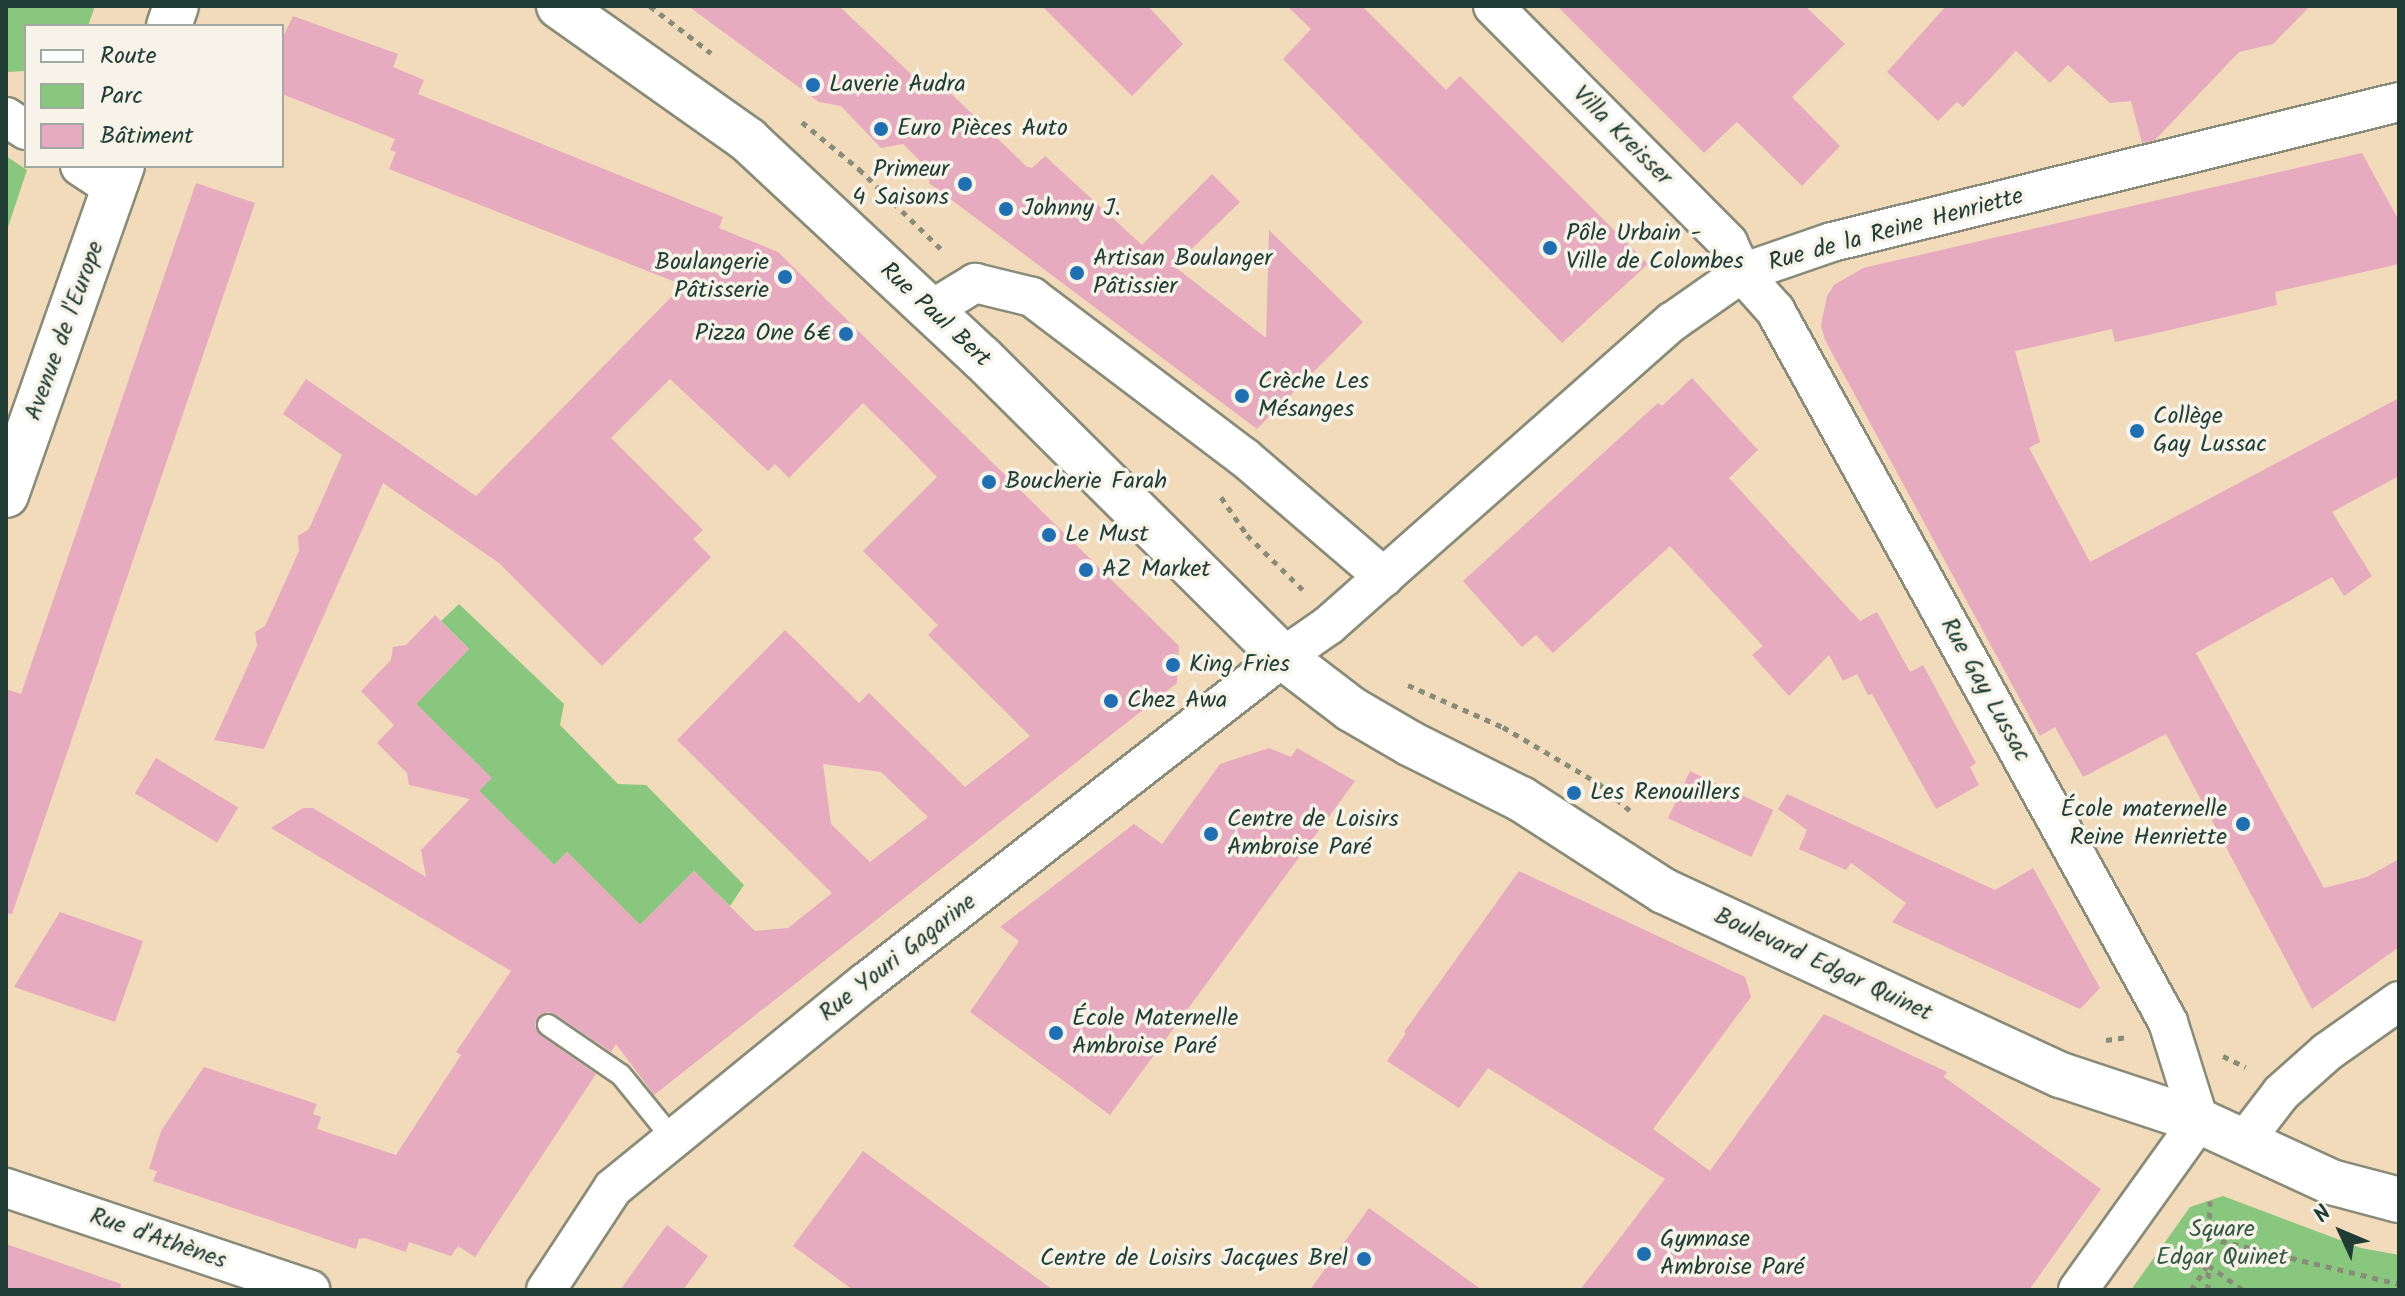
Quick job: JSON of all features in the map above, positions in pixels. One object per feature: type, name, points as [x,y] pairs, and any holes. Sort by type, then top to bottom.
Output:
[{"type":"street","name":"Rue Paul Bert","points":[[559,6],[748,140],[931,310],[1283,657]]},
{"type":"street","name":"Villa Kreisser","points":[[1493,6],[1728,243],[1742,273]]},
{"type":"street","name":"Rue de la Reine Henriette","points":[[1283,657],[1329,625],[1672,322],[1742,273],[1832,242],[2399,102]]},
{"type":"street","points":[[6,117],[24,129]]},
{"type":"street","name":"Avenue de l'Europe","points":[[6,495],[106,174]]},
{"type":"street","name":"Rue Gay Lussac","points":[[1742,273],[1775,310],[2168,1022],[2199,1121]]},
{"type":"street","points":[[931,310],[975,283],[1032,297],[1245,458],[1384,577]]},
{"type":"street","name":"Boulevard Edgar Quinet","points":[[1283,657],[1360,715],[1521,799],[1664,891],[2061,1075],[2199,1121],[2331,1182],[2399,1200]]},
{"type":"street","name":"Rue Youri Gagarine","points":[[546,1290],[613,1188],[866,982],[1283,657]]},
{"type":"street","points":[[2245,1140],[2281,1093],[2327,1052],[2399,1001]]},
{"type":"street","points":[[2078,1290],[2199,1121]]},
{"type":"street","name":"Rue d'Athènes","points":[[6,1188],[310,1290]]},
{"type":"lane","points":[[548,1025],[621,1075],[673,1139]]},
{"type":"path","points":[[1403,683],[1503,727],[1598,783],[1638,817]]},
{"type":"path","points":[[2095,1038],[2133,1037]]},
{"type":"path","points":[[2215,1055],[2237,1062],[2256,1075]]},
{"type":"path","points":[[2208,1290],[2210,1201]]},
{"type":"path","points":[[2209,1238],[2399,1284]]},
{"type":"path","points":[[2191,1290],[2208,1265]]},
{"type":"path","points":[[2208,1265],[2243,1290]]},
{"type":"green space","points":[[6,6],[95,6],[89,24],[24,24],[24,71],[6,72]]},
{"type":"green space","points":[[6,156],[27,170],[6,233]]},
{"type":"green space","points":[[459,604],[564,704],[560,725],[618,784],[646,785],[744,885],[730,906],[694,871],[640,925],[567,852],[554,865],[479,791],[491,778],[416,704],[469,649],[441,621]]},
{"type":"green space","name":"Square Edgar Quinet","points":[[2223,1196],[2361,1248],[2399,1255],[2399,1290],[2131,1290],[2190,1207]]},
{"type":"building","points":[[688,6],[839,6],[913,76],[916,73],[930,86],[937,80],[1027,167],[1032,168],[1045,156],[1142,245],[1212,174],[1240,202],[1174,266],[1266,338],[1269,230],[1363,322],[1257,429],[929,183],[931,172],[903,144],[881,148],[841,106],[819,102]]},
{"type":"building","points":[[1042,6],[1148,6],[1183,44],[1132,96]]},
{"type":"building","points":[[1287,6],[1362,6],[1446,90],[1460,76],[1648,264],[1562,343],[1283,59],[1311,29]]},
{"type":"building","points":[[1557,6],[1805,6],[1845,44],[1792,97],[1840,146],[1802,186],[1737,122],[1704,153]]},
{"type":"building","points":[[1946,6],[2310,6],[2273,44],[2239,52],[2155,140],[2142,143],[2131,101],[2110,103],[2068,65],[2050,83],[2016,51],[1963,107],[1957,102],[1938,121],[1887,72]]},
{"type":"building","points":[[293,16],[398,54],[393,67],[424,80],[418,94],[723,217],[719,228],[778,252],[1179,646],[1177,683],[654,1095],[616,1044],[611,1052],[555,1014],[548,1012],[538,1017],[535,1025],[540,1035],[596,1074],[475,1257],[458,1246],[451,1256],[409,1242],[406,1252],[365,1238],[359,1239],[356,1249],[153,1181],[157,1171],[149,1169],[161,1131],[204,1067],[317,1104],[313,1114],[321,1117],[317,1129],[396,1155],[461,1055],[456,1052],[511,971],[271,828],[303,808],[313,808],[426,877],[421,850],[470,799],[409,785],[407,773],[377,743],[394,725],[361,691],[391,660],[393,647],[406,645],[435,615],[469,649],[416,704],[492,778],[479,791],[554,865],[567,852],[640,925],[694,871],[755,931],[788,928],[832,893],[677,740],[785,630],[859,703],[869,693],[965,787],[1030,736],[928,635],[938,625],[863,551],[937,477],[899,438],[863,403],[789,478],[775,464],[768,471],[670,379],[611,438],[703,530],[693,539],[711,557],[602,666],[499,563],[383,483],[264,749],[214,740],[257,646],[255,632],[265,626],[299,551],[298,536],[309,529],[342,455],[283,414],[306,379],[476,496],[683,285],[389,169],[396,152],[390,150],[395,139],[284,95],[284,35]],"holes":[[[823,764],[881,772],[928,817],[870,862],[831,824]]]},
{"type":"building","name":"Collège Gay Lussac","points":[[2362,153],[2399,221],[2399,264],[2275,292],[2277,305],[2148,335],[2115,342],[2112,329],[2015,351],[2040,442],[2029,448],[2090,562],[2399,398],[2399,476],[2332,512],[2372,576],[2344,596],[2332,577],[2196,653],[2324,888],[2367,877],[2399,859],[2399,947],[2312,1009],[2166,734],[2083,777],[2055,727],[2040,736],[1825,340],[1821,325],[1827,296],[1834,285],[1863,268]]},
{"type":"building","points":[[196,183],[255,203],[12,914],[6,913],[6,689],[21,694]]},
{"type":"building","points":[[1692,378],[1758,450],[1729,478],[1860,621],[1877,612],[1910,672],[1923,665],[1976,763],[1970,767],[1979,785],[1936,809],[1872,694],[1868,695],[1857,674],[1843,681],[1829,655],[1789,696],[1752,655],[1763,646],[1670,546],[1553,653],[1536,635],[1522,647],[1463,581],[1658,403],[1662,406]]},
{"type":"building","points":[[1269,748],[1291,757],[1297,748],[1355,781],[1110,1115],[970,1012],[1019,941],[1000,927],[1134,824],[1162,844],[1220,764]]},
{"type":"building","points":[[156,758],[238,807],[217,843],[135,793]]},
{"type":"building","points":[[1690,771],[1773,810],[1751,857],[1668,818]]},
{"type":"building","points":[[1787,794],[1995,890],[2033,868],[2100,988],[2080,1009],[1892,922],[1906,903],[1851,863],[1846,870],[1799,849],[1807,830],[1778,809]]},
{"type":"building","points":[[1519,871],[1745,977],[1751,997],[1653,1129],[1710,1171],[1824,1014],[1947,1072],[1944,1077],[2101,1189],[2029,1290],[1580,1290],[1665,1179],[1488,1068],[1459,1108],[1387,1061],[1404,1032]]},
{"type":"building","points":[[60,912],[143,941],[115,1022],[14,987]]},
{"type":"building","points":[[863,1151],[1053,1290],[853,1290],[793,1246]]},
{"type":"building","points":[[1369,1208],[1482,1290],[1310,1290]]},
{"type":"building","points":[[667,1225],[708,1256],[683,1290],[620,1290]]},
{"type":"building","points":[[6,1244],[121,1284],[120,1290],[6,1290]]},
{"type":"place","name":"Laverie Audra","points":[[813,85]]},
{"type":"place","name":"Euro Pièces Auto","points":[[881,129]]},
{"type":"place","name":"Primeur 4 Saisons","points":[[965,184]]},
{"type":"place","name":"Johnny J.","points":[[1006,209]]},
{"type":"place","name":"Pôle Urbain - Ville de Colombes","points":[[1550,248]]},
{"type":"place","name":"Artisan Boulanger Pâtissier","points":[[1077,273]]},
{"type":"place","name":"Boulangerie Pâtisserie","points":[[785,277]]},
{"type":"place","name":"Pizza One 6€","points":[[846,334]]},
{"type":"place","name":"Crèche Les Mésanges","points":[[1242,396]]},
{"type":"place","name":"Collège Gay Lussac","points":[[2137,431]]},
{"type":"place","name":"Boucherie Farah","points":[[989,482]]},
{"type":"place","name":"Le Must","points":[[1049,535]]},
{"type":"place","name":"AZ Market","points":[[1086,570]]},
{"type":"place","name":"King Fries","points":[[1173,665]]},
{"type":"place","name":"Chez Awa","points":[[1111,701]]},
{"type":"place","name":"Les Renouillers","points":[[1574,793]]},
{"type":"place","name":"École maternelle Reine Henriette","points":[[2243,824]]},
{"type":"place","name":"Centre de Loisirs Ambroise Paré","points":[[1211,834]]},
{"type":"place","name":"École Maternelle Ambroise Paré","points":[[1056,1033]]},
{"type":"place","name":"Gymnase Ambroise Paré","points":[[1644,1254]]},
{"type":"place","name":"Centre de Loisirs Jacques Brel","points":[[1364,1259]]}]
